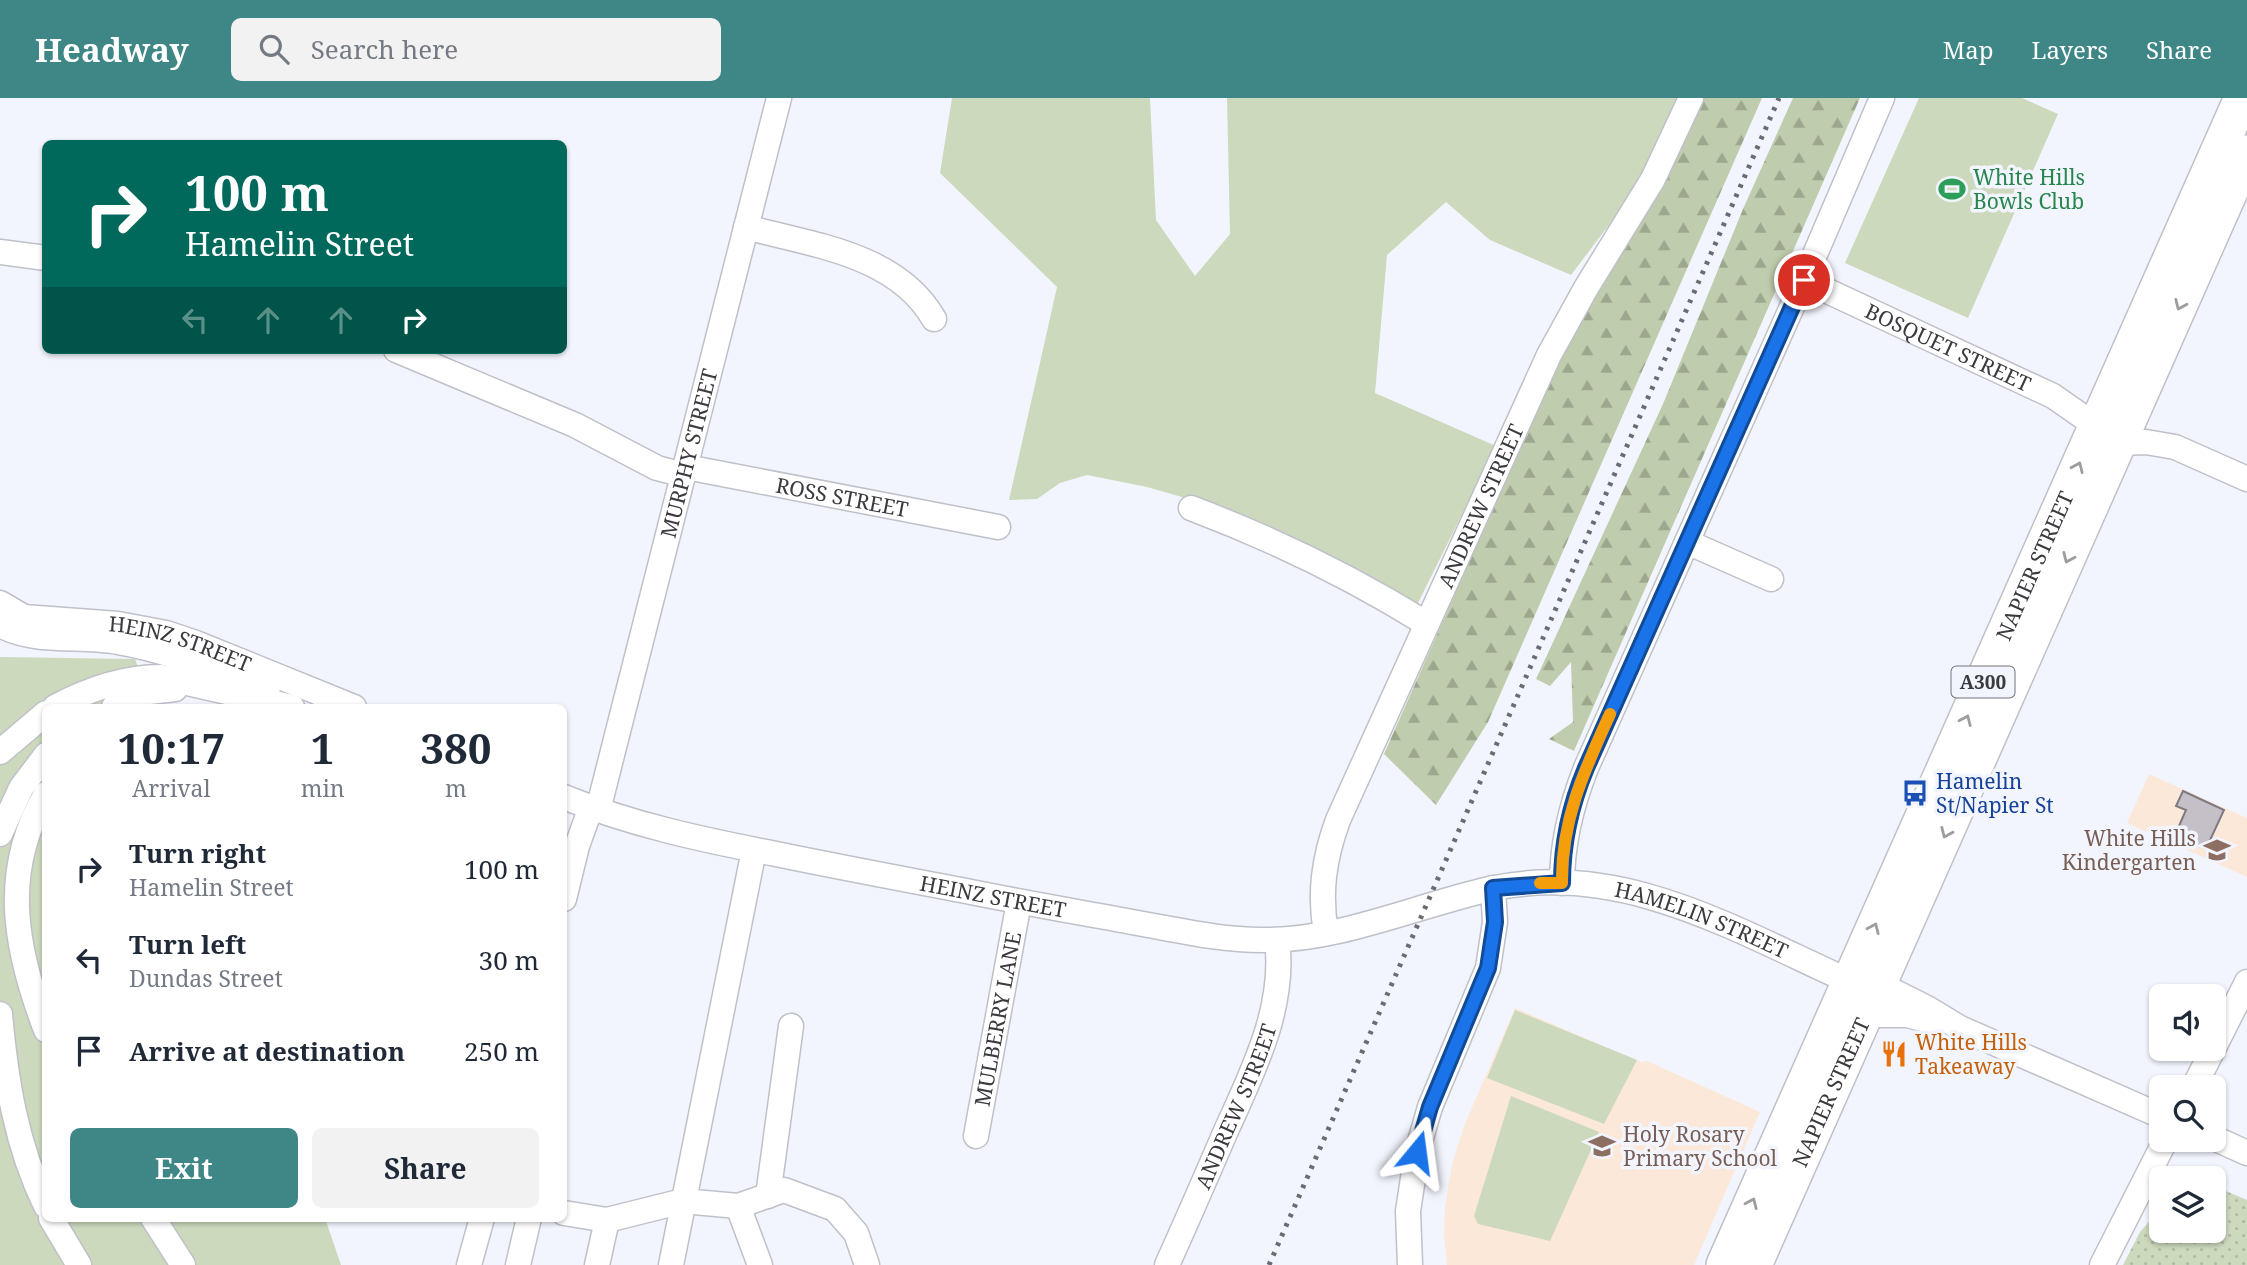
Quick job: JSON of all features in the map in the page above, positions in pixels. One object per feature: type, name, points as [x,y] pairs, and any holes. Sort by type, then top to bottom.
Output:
[{"type":"highway","name":"NAPIER STREET","points":[[2113,421],[2147,311],[2242,98]]},
{"type":"highway","points":[[2147,311],[2196,231],[2229,156],[2236,151],[2247,151]]},
{"type":"highway","name":"NAPIER STREET","points":[[1754,1265],[1865,994],[2113,421],[2247,151]]},
{"type":"highway","name":"NAPIER STREET","points":[[1724,1265],[1865,994]]},
{"type":"street","name":"MURPHY STREET","points":[[567,887],[583,825],[595,809],[685,471],[779,98]]},
{"type":"street","name":"ANDREW STREET","points":[[1326,933],[1321,891],[1331,840],[1549,355],[1586,288],[1653,179],[1690,98]]},
{"type":"street","points":[[1562,883],[1564,842],[1574,796],[1804,280],[1882,98]]},
{"type":"street","points":[[746,228],[830,249],[868,262],[918,295],[934,319]]},
{"type":"street","points":[[0,252],[42,257]]},
{"type":"street","name":"BOSQUET STREET","points":[[1804,280],[2053,396],[2247,479]]},
{"type":"street","name":"ROSS STREET","points":[[406,354],[575,425],[657,468],[998,527]]},
{"type":"street","points":[[1191,508],[1238,526],[1353,581],[1427,625]]},
{"type":"street","points":[[1687,542],[1771,579]]},
{"type":"street","name":"HEINZ STREET","points":[[0,603],[24,617],[118,624],[166,633],[314,704]]},
{"type":"street","name":"HEINZ STREET","points":[[0,625],[22,633],[98,639],[236,668],[345,704]]},
{"type":"street","points":[[176,704],[207,688],[236,668]]},
{"type":"street","points":[[62,704],[93,691],[142,677],[161,677],[279,704]]},
{"type":"street","points":[[121,704],[163,689],[207,688]]},
{"type":"street","points":[[0,752],[42,716]]},
{"type":"street","points":[[0,834],[21,788],[42,760]]},
{"type":"street","name":"HEINZ STREET","points":[[567,798],[655,828],[754,850],[1019,902],[1207,935],[1277,940],[1326,933],[1427,906]]},
{"type":"street","points":[[42,802],[27,830],[17,869],[15,904],[29,981],[42,1018]]},
{"type":"street","points":[[670,1265],[754,850]]},
{"type":"street","name":"HAMELIN STREET","points":[[1427,906],[1493,888],[1562,883],[1601,885],[1659,898],[1699,913],[1907,1015],[1960,1028]]},
{"type":"street","points":[[1410,1265],[1409,1211],[1417,1152],[1430,1107],[1488,968],[1495,922],[1493,888]]},
{"type":"street","name":"MULBERRY LANE","points":[[976,1136],[1019,902]]},
{"type":"street","name":"ANDREW STREET","points":[[1167,1265],[1261,1048],[1276,990],[1279,955],[1277,940]]},
{"type":"street","points":[[2200,1075],[2247,982]]},
{"type":"street","name":"HAMELIN STREET","points":[[1865,994],[1927,1008],[1960,1028],[2149,1111]]},
{"type":"street","points":[[0,1014],[15,1123],[29,1169],[42,1197]]},
{"type":"street","points":[[768,1196],[791,1026]]},
{"type":"street","points":[[2226,1143],[2247,1153]]},
{"type":"street","points":[[2102,1265],[2159,1152]]},
{"type":"street","points":[[567,1213],[607,1220],[683,1201],[738,1206],[784,1190],[835,1209],[856,1233],[867,1265]]},
{"type":"street","points":[[738,1206],[760,1265]]},
{"type":"street","points":[[597,1265],[607,1220]]},
{"type":"street","points":[[53,1222],[79,1265]]},
{"type":"street","points":[[156,1222],[183,1265]]},
{"type":"street","points":[[470,1265],[480,1222]]},
{"type":"street","points":[[518,1265],[528,1222]]},
{"type":"shaded area","name":"White Hills Kindergarten","points":[[2149,774],[2247,818],[2247,877],[2127,823]]},
{"type":"shaded area","name":"Holy Rosary Primary School","points":[[1515,1008],[1641,1062],[1647,1061],[1760,1112],[1694,1265],[1447,1265],[1445,1206],[1452,1165],[1464,1126]]},
{"type":"green space","points":[[952,98],[1150,98],[1156,220],[1195,276],[1230,234],[1227,98],[1678,98],[1630,197],[1571,275],[1490,240],[1446,202],[1387,255],[1375,393],[1496,446],[1416,607],[1210,505],[1147,487],[1087,475],[1060,483],[1037,499],[1009,500],[1057,287],[940,173]]},
{"type":"green space","points":[[1704,98],[1762,98],[1488,722],[1436,805],[1384,754],[1565,346],[1616,257],[1648,211]]},
{"type":"green space","points":[[1793,98],[1860,98],[1574,751],[1549,739],[1573,722],[1571,662],[1550,686],[1536,679],[1663,404],[1743,209]]},
{"type":"green space","name":"White Hills Bowls Club","points":[[1919,98],[2022,98],[2058,114],[1968,318],[1845,263]]},
{"type":"green space","points":[[0,657],[135,659],[153,704],[42,704],[42,1222],[326,1222],[341,1265],[0,1265]]},
{"type":"green space","points":[[1515,1010],[1637,1060],[1604,1124],[1487,1078]]},
{"type":"green space","points":[[1511,1096],[1599,1132],[1550,1241],[1478,1224],[1474,1216]]},
{"type":"green space","points":[[2226,1191],[2247,1200],[2247,1265],[2123,1265],[2140,1232],[2149,1222],[2149,1243],[2226,1243]]},
{"type":"building","points":[[2183,791],[2224,810],[2206,849],[2175,835],[2186,810],[2176,806]]},
{"type":"railway","points":[[1269,1265],[1779,98]]},
{"type":"slow traffic","points":[[1540,883],[1562,883],[1564,842],[1574,796],[1610,714]]},
{"type":"place","name":"White Hills Bowls Club","points":[[1952,189]]},
{"type":"place","name":"Hamelin St/Napier St","points":[[1915,793]]},
{"type":"place","name":"White Hills Kindergarten","points":[[2217,850]]},
{"type":"place","name":"White Hills Takeaway","points":[[1894,1054]]},
{"type":"place","name":"Holy Rosary Primary School","points":[[1602,1146]]},
{"type":"route","points":[[1417,1152],[1430,1107],[1488,968],[1495,922],[1493,888],[1562,883],[1564,842],[1574,796],[1804,280]]}]
